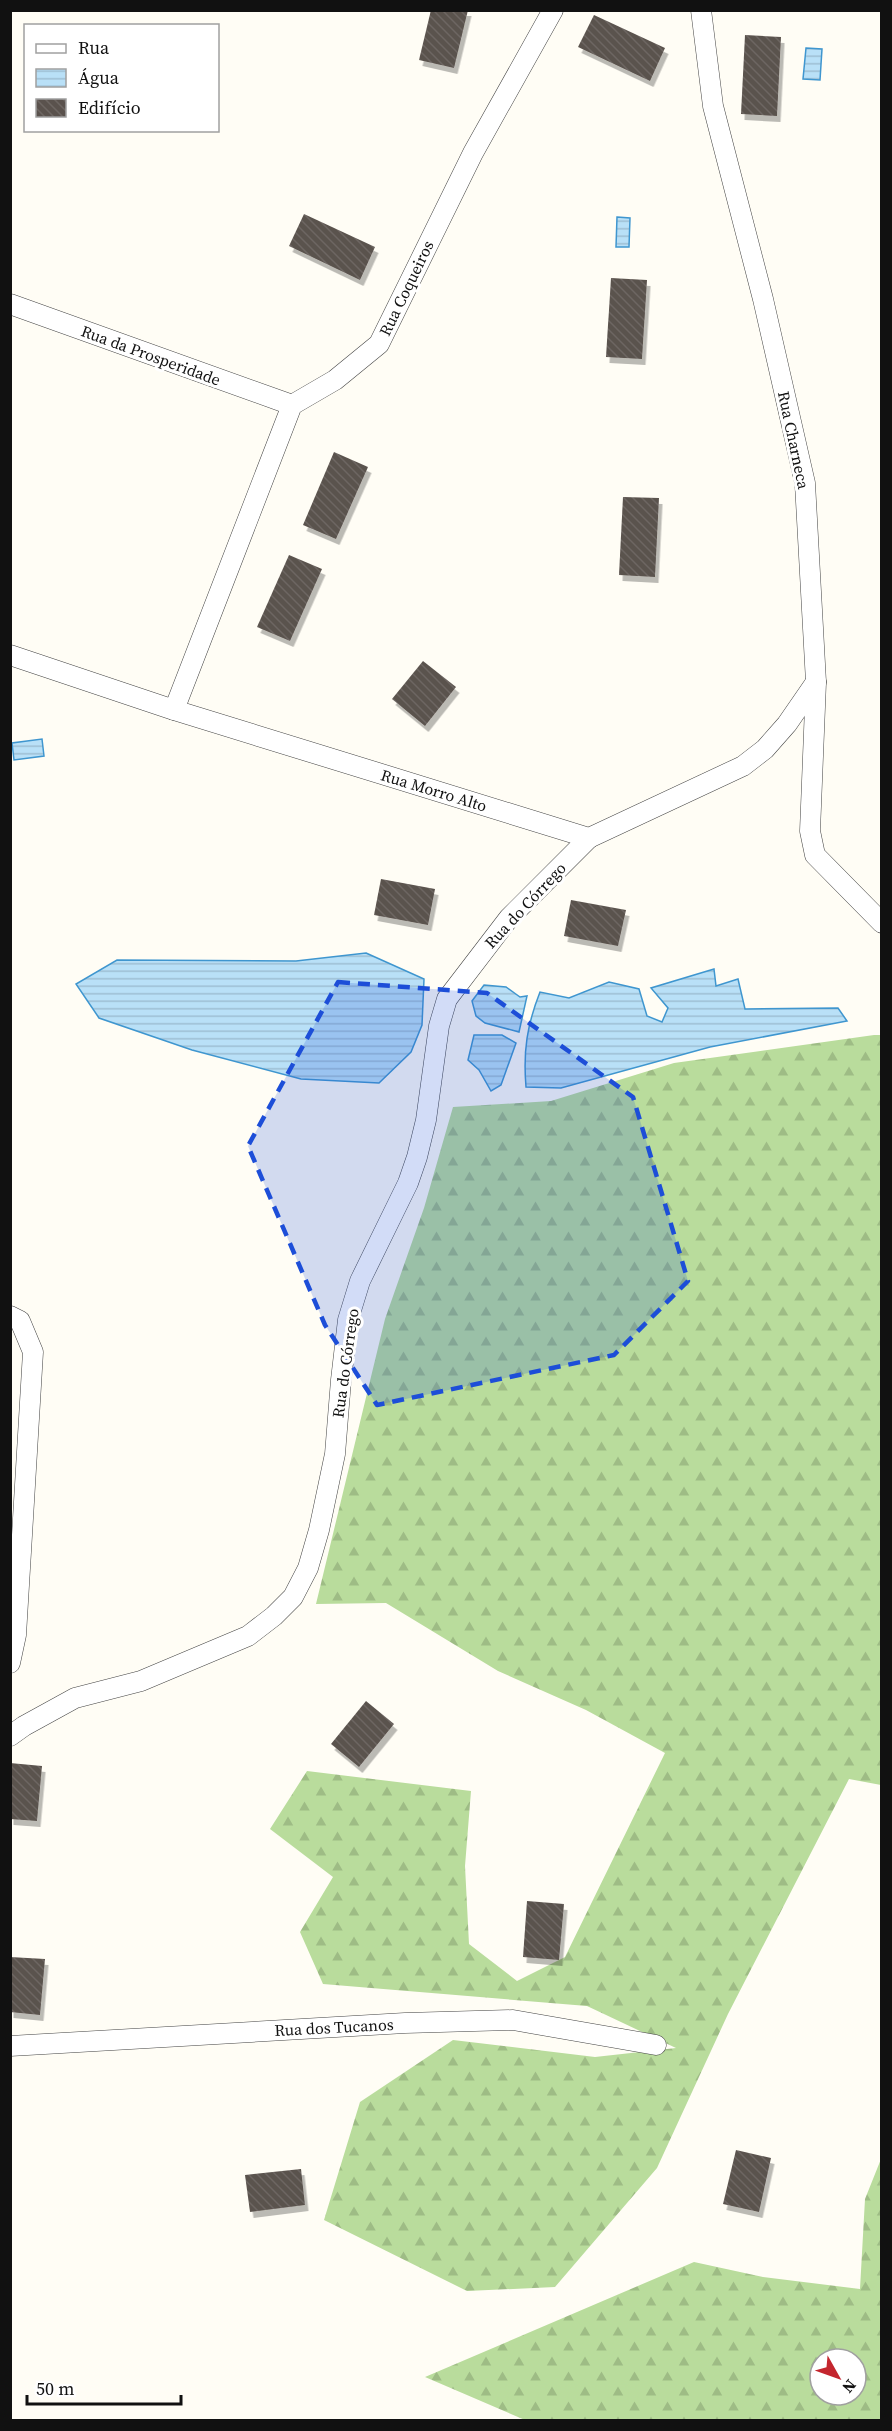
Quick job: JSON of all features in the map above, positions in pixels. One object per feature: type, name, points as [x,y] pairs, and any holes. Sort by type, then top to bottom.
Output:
[{"type":"street","name":"Rua Coqueiros","points":[[292,405],[335,380],[379,344],[472,153],[553,10]]},
{"type":"street","name":"Rua Charneca","points":[[701,10],[713,106],[763,299],[805,483],[816,682],[810,831],[815,855],[882,923]]},
{"type":"street","name":"Rua da Prosperidade","points":[[10,304],[292,405]]},
{"type":"street","points":[[174,710],[292,405]]},
{"type":"street","name":"Rua Morro Alto","points":[[10,655],[174,710],[589,838]]},
{"type":"street","points":[[589,838],[743,766],[765,749],[787,724],[816,682]]},
{"type":"street","name":"Rua do Córrego","points":[[10,1736],[75,1698],[141,1681],[248,1636],[274,1616],[293,1597],[308,1568],[319,1530],[335,1454],[340,1380],[348,1320],[360,1281],[408,1183],[417,1156],[426,1120],[439,1026],[447,999],[509,918],[589,838]]},
{"type":"street","points":[[10,1316],[20,1321],[33,1352],[16,1635],[10,1663]]},
{"type":"street","name":"Rua dos Tucanos","points":[[10,2046],[405,2023],[513,2020],[656,2046]]},
{"type":"highlighted area","points":[[338,982],[487,993],[633,1097],[688,1281],[614,1355],[377,1405],[325,1325],[248,1146]]},
{"type":"green space","points":[[881,1035],[881,1785],[849,1779],[728,2014],[657,2168],[555,2287],[467,2291],[324,2220],[360,2102],[453,2040],[595,2057],[676,2048],[587,2006],[323,1984],[300,1932],[333,1877],[270,1829],[307,1771],[471,1791],[465,1866],[469,1944],[517,1981],[565,1957],[665,1753],[586,1710],[498,1671],[386,1603],[316,1604],[385,1319],[424,1208],[453,1107],[551,1101],[674,1063]]},
{"type":"green space","points":[[881,2159],[881,2420],[525,2420],[425,2377],[694,2262],[763,2277],[860,2289],[865,2199]]},
{"type":"water","points":[[806,48],[822,49],[820,80],[803,79]]},
{"type":"water","points":[[617,217],[630,218],[629,247],[616,247]]},
{"type":"water","points":[[42,739],[44,756],[14,760],[12,743]]},
{"type":"water","points":[[366,953],[424,979],[422,1025],[411,1052],[379,1083],[301,1079],[192,1050],[99,1018],[76,984],[117,960],[296,961]]},
{"type":"water","points":[[714,969],[716,986],[738,979],[745,1009],[838,1008],[847,1021],[710,1047],[561,1088],[526,1087],[527,1038],[540,992],[569,998],[609,982],[639,989],[647,1016],[662,1022],[668,1008],[651,988]]},
{"type":"water","points":[[484,985],[506,987],[520,997],[527,996],[519,1032],[485,1023],[476,1016],[472,1001]]},
{"type":"water","points":[[474,1035],[502,1035],[516,1043],[501,1085],[491,1091],[479,1070],[468,1060]]},
{"type":"building","points":[[431,10],[468,10],[454,68],[419,60]]},
{"type":"building","points":[[594,15],[665,48],[650,81],[578,47]]},
{"type":"building","points":[[745,35],[781,37],[777,116],[741,114]]},
{"type":"building","points":[[304,214],[375,247],[360,280],[289,246]]},
{"type":"building","points":[[611,278],[647,280],[642,359],[606,357]]},
{"type":"building","points":[[334,452],[368,467],[336,539],[303,525]]},
{"type":"building","points":[[623,497],[659,498],[655,577],[619,575]]},
{"type":"building","points":[[289,555],[322,569],[290,641],[257,627]]},
{"type":"building","points":[[423,661],[456,687],[425,726],[392,699]]},
{"type":"building","points":[[381,879],[435,889],[428,925],[374,915]]},
{"type":"building","points":[[571,900],[626,910],[618,946],[564,936]]},
{"type":"building","points":[[366,1701],[394,1724],[359,1767],[331,1744]]},
{"type":"building","points":[[10,1763],[42,1766],[37,1821],[10,1819]]},
{"type":"building","points":[[527,1901],[564,1904],[559,1960],[523,1957]]},
{"type":"building","points":[[10,1957],[45,1959],[40,2015],[10,2012]]},
{"type":"building","points":[[736,2150],[771,2158],[759,2212],[723,2204]]},
{"type":"building","points":[[301,2169],[305,2205],[250,2212],[245,2175]]}]
